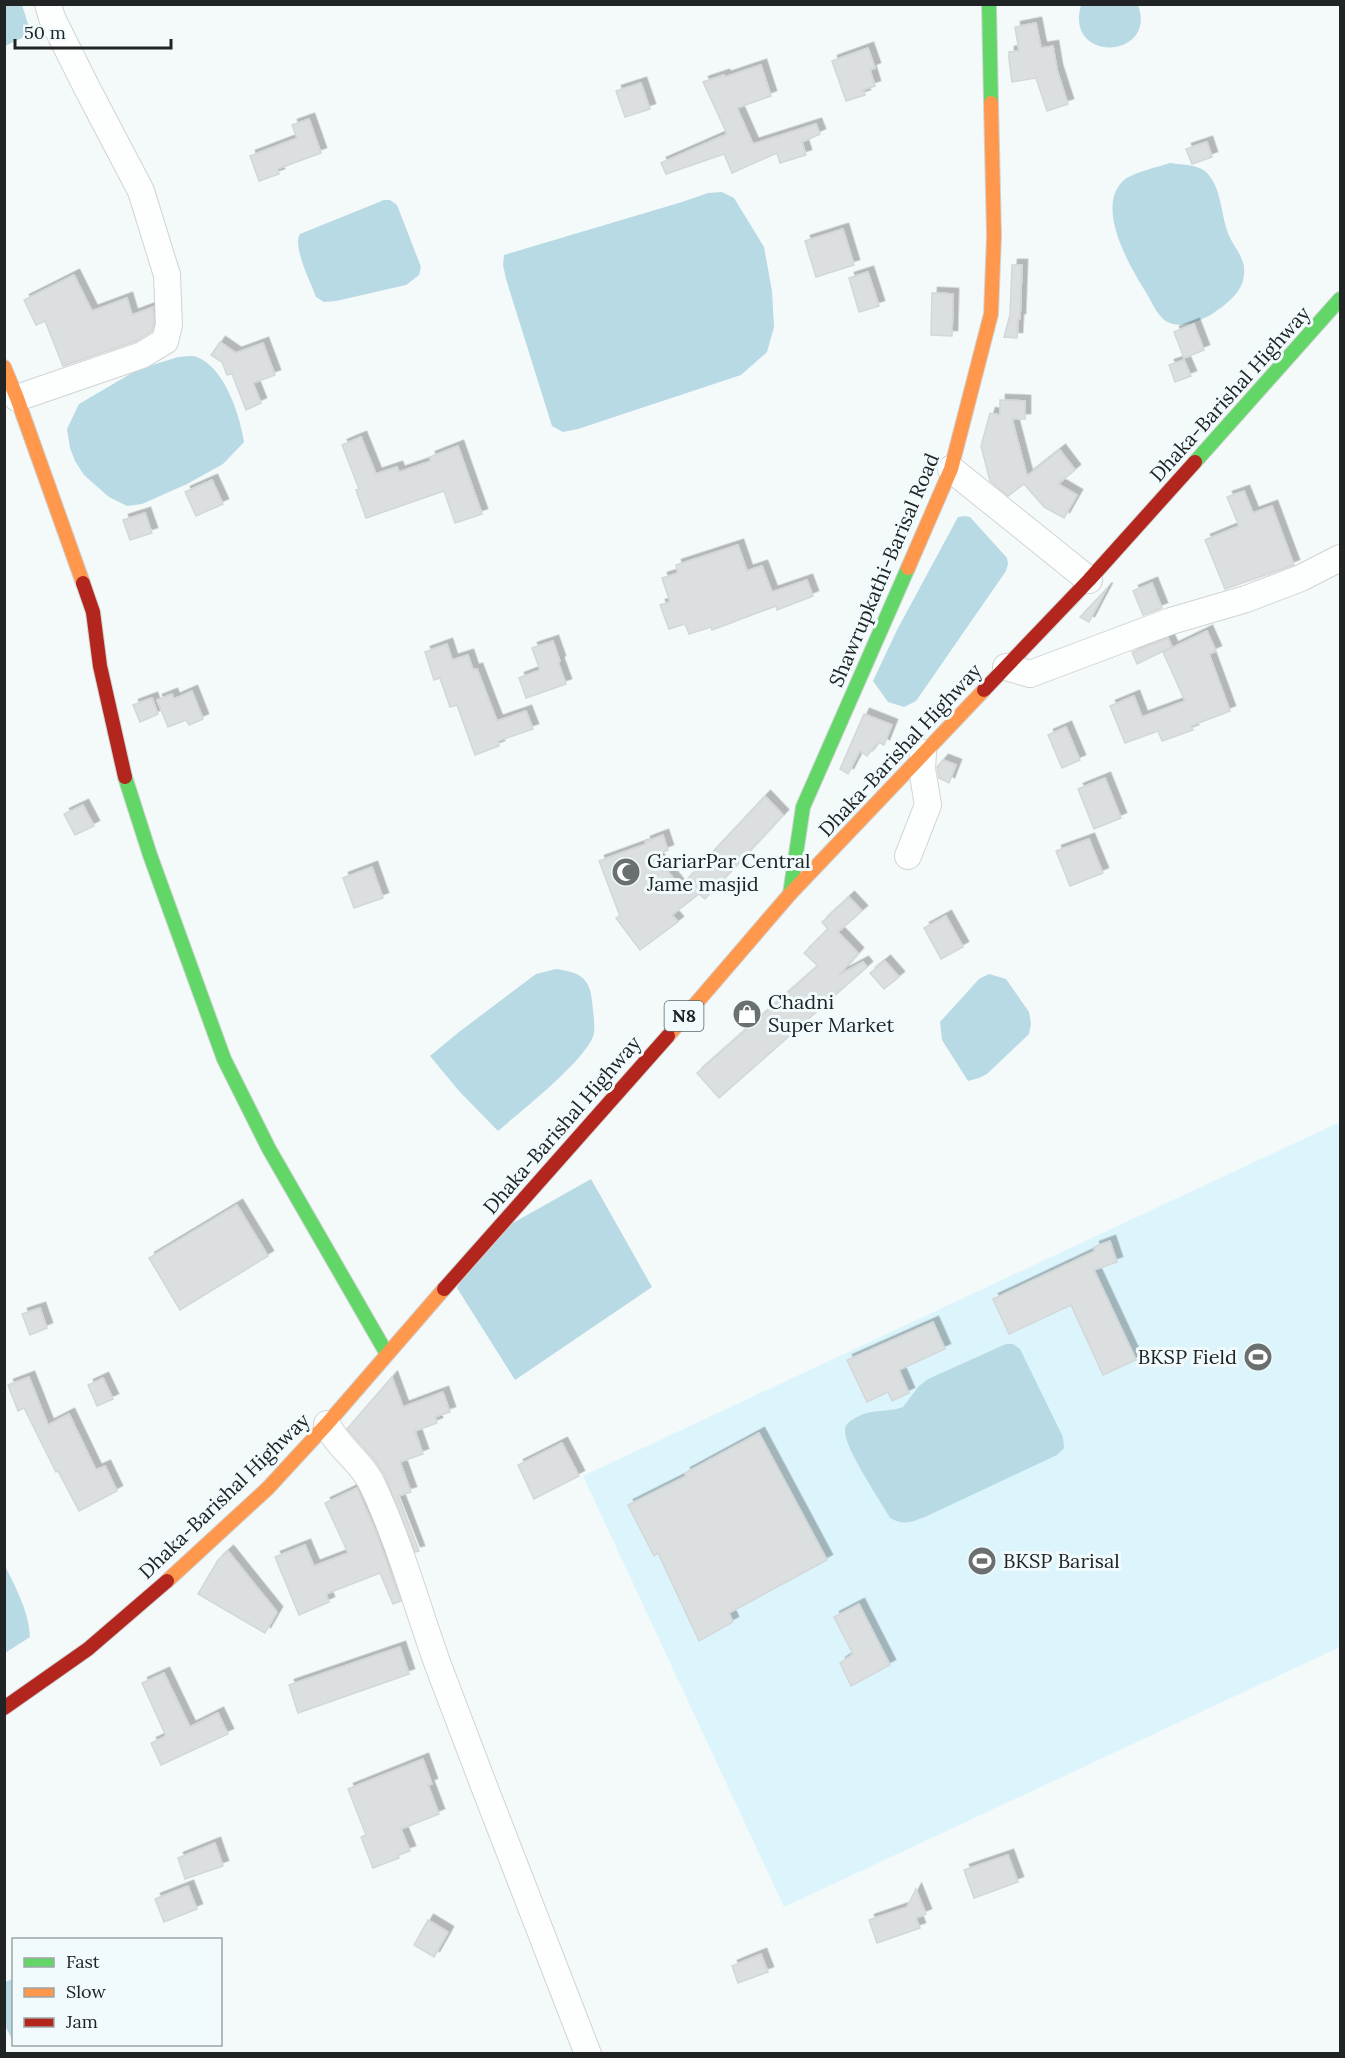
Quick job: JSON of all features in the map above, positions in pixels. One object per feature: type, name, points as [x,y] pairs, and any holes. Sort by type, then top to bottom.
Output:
[{"type":"main road","name":"Shawrupkathi-Barisal Road","points":[[790,894],[803,807],[951,469],[991,314],[994,236],[989,4]]},
{"type":"main road","name":"Dhaka-Barishal Highway","points":[[4,1708],[88,1649],[187,1563],[268,1488],[606,1107],[790,894],[1089,580],[1341,300]]},
{"type":"main road","points":[[4,368],[17,398],[93,612],[100,666],[122,766],[150,855],[224,1059],[269,1149],[387,1354]]},
{"type":"street","points":[[17,398],[142,355],[165,341],[169,325],[167,275],[141,191],[52,18],[48,4]]},
{"type":"street","points":[[951,469],[1089,580]]},
{"type":"street","points":[[1006,667],[1030,674],[1171,621],[1246,599],[1301,578],[1341,558]]},
{"type":"street","points":[[908,856],[928,805],[922,769],[923,753]]},
{"type":"street","points":[[327,1424],[333,1436],[370,1480],[514,1866],[588,2054]]},
{"type":"shaded area","points":[[5,4],[22,5],[29,27],[22,38],[5,46]]},
{"type":"shaded area","points":[[1081,5],[1138,5],[1141,23],[1135,36],[1124,44],[1111,47],[1097,45],[1086,37],[1079,24]]},
{"type":"shaded area","points":[[1170,163],[1200,168],[1208,174],[1218,194],[1228,234],[1240,254],[1244,267],[1241,286],[1230,300],[1208,316],[1183,325],[1173,324],[1160,316],[1132,269],[1118,238],[1114,222],[1115,192],[1123,181],[1138,173]]},
{"type":"shaded area","points":[[722,192],[734,198],[764,247],[772,291],[774,327],[767,352],[741,375],[578,429],[563,432],[552,426],[506,279],[503,265],[504,255],[708,193]]},
{"type":"shaded area","points":[[384,200],[390,200],[397,205],[421,267],[419,275],[406,285],[336,301],[324,302],[316,297],[300,256],[298,240],[300,234]]},
{"type":"shaded area","points":[[178,357],[197,357],[216,371],[230,394],[244,442],[223,464],[187,484],[142,504],[127,506],[109,497],[84,475],[70,448],[67,429],[79,404],[137,370]]},
{"type":"shaded area","points":[[958,517],[970,517],[1007,558],[1006,571],[916,701],[904,707],[888,702],[873,681],[897,630]]},
{"type":"shaded area","points":[[556,969],[576,974],[588,986],[591,993],[594,1033],[590,1043],[567,1070],[498,1131],[459,1091],[430,1056],[536,974]]},
{"type":"shaded area","points":[[989,974],[1006,979],[1029,1012],[1031,1024],[1029,1034],[987,1074],[968,1081],[942,1040],[940,1022],[979,979]]},
{"type":"shaded area","name":"BKSP Barisal","points":[[1340,1122],[1340,1647],[784,1907],[583,1476]]},
{"type":"shaded area","points":[[591,1179],[652,1287],[515,1380],[457,1288],[486,1238]]},
{"type":"shaded area","points":[[1006,1344],[1013,1344],[1020,1349],[1063,1437],[1064,1448],[1057,1455],[925,1517],[904,1523],[890,1518],[850,1448],[845,1430],[847,1424],[863,1414],[903,1407],[919,1386],[928,1379]]},
{"type":"shaded area","points":[[5,1566],[25,1609],[30,1637],[5,1653]]},
{"type":"shaded area","points":[[12,1979],[12,2039],[5,2026],[5,1982]]},
{"type":"building","points":[[1036,23],[1041,48],[1053,46],[1057,70],[1068,104],[1047,111],[1036,78],[1012,82],[1009,59],[1009,52],[1019,51],[1015,27]]},
{"type":"building","points":[[868,48],[875,68],[870,70],[875,86],[863,90],[865,95],[846,101],[832,61]]},
{"type":"building","points":[[761,65],[771,96],[737,108],[753,144],[816,124],[820,134],[802,142],[806,155],[780,163],[777,153],[732,173],[724,154],[666,174],[661,163],[727,134],[703,82]]},
{"type":"building","points":[[641,83],[650,109],[625,117],[616,91]]},
{"type":"building","points":[[309,119],[321,153],[277,169],[279,174],[259,181],[250,156],[297,138],[292,125]]},
{"type":"building","points":[[1207,142],[1212,157],[1192,164],[1186,149]]},
{"type":"building","points":[[843,229],[854,265],[816,277],[805,241]]},
{"type":"building","points":[[1012,265],[1022,265],[1017,338],[1004,337],[1010,315]]},
{"type":"building","points":[[868,272],[879,306],[859,312],[849,278]]},
{"type":"building","points":[[74,275],[92,311],[127,298],[132,315],[153,307],[152,331],[136,341],[63,366],[45,321],[36,325],[24,300]]},
{"type":"building","points":[[932,293],[953,294],[952,336],[931,335]]},
{"type":"building","points":[[1194,324],[1204,350],[1184,358],[1174,332]]},
{"type":"building","points":[[220,342],[236,353],[263,343],[275,375],[253,383],[261,403],[246,410],[232,374],[227,375],[222,362],[211,355]]},
{"type":"building","points":[[1184,360],[1191,376],[1175,382],[1169,365]]},
{"type":"building","points":[[1000,400],[1025,401],[1025,419],[1012,419],[1027,476],[1060,450],[1075,470],[1058,484],[1077,495],[1064,518],[1044,507],[1024,484],[1008,496],[990,481],[981,446],[990,413],[1000,415]]},
{"type":"building","points":[[361,437],[376,474],[397,467],[399,472],[431,461],[430,457],[458,446],[482,514],[455,523],[444,491],[366,518],[356,490],[359,489],[342,445]]},
{"type":"building","points":[[212,480],[223,504],[196,516],[185,492]]},
{"type":"building","points":[[1244,491],[1253,513],[1272,506],[1294,565],[1225,589],[1205,540],[1239,526],[1227,497]]},
{"type":"building","points":[[145,513],[152,533],[130,540],[123,520]]},
{"type":"building","points":[[738,545],[747,571],[762,566],[772,592],[807,580],[813,596],[777,610],[776,606],[712,630],[711,627],[689,634],[685,624],[669,629],[660,605],[670,602],[662,578],[678,573],[676,565]]},
{"type":"building","points":[[1152,583],[1162,608],[1143,615],[1133,591]]},
{"type":"building","points":[[1107,588],[1089,622],[1080,617],[1103,593]]},
{"type":"building","points":[[1207,631],[1216,651],[1209,654],[1230,711],[1191,726],[1193,730],[1162,741],[1158,731],[1125,743],[1110,706],[1134,696],[1142,717],[1185,701],[1163,652]]},
{"type":"building","points":[[1168,638],[1172,647],[1137,664],[1132,652]]},
{"type":"building","points":[[553,641],[566,684],[526,698],[519,678],[540,670],[532,648]]},
{"type":"building","points":[[447,644],[452,660],[468,655],[473,670],[477,669],[497,721],[526,711],[533,729],[498,741],[499,746],[475,755],[457,705],[450,707],[440,678],[434,680],[425,652]]},
{"type":"building","points":[[192,691],[203,719],[189,725],[186,720],[168,727],[157,700],[172,694],[174,699]]},
{"type":"building","points":[[152,698],[158,714],[140,722],[133,705]]},
{"type":"building","points":[[864,714],[892,725],[884,745],[878,742],[867,756],[860,751],[848,774],[840,769]]},
{"type":"building","points":[[1066,727],[1080,760],[1062,768],[1048,735]]},
{"type":"building","points":[[943,760],[956,765],[949,783],[939,778],[937,767]]},
{"type":"building","points":[[1105,778],[1121,818],[1094,829],[1078,789]]},
{"type":"building","points":[[765,796],[783,815],[705,899],[699,894],[672,915],[678,922],[640,950],[616,918],[620,916],[599,861],[646,844],[645,842],[663,835],[668,850],[655,855],[680,887]]},
{"type":"building","points":[[83,805],[94,826],[75,835],[64,814]]},
{"type":"building","points":[[1089,839],[1103,873],[1070,886],[1056,851]]},
{"type":"building","points":[[372,867],[383,898],[354,908],[343,878]]},
{"type":"building","points":[[849,897],[862,911],[838,932],[858,953],[839,975],[863,962],[867,967],[719,1098],[697,1073],[818,966],[804,953],[828,929],[822,922]]},
{"type":"building","points":[[946,916],[963,947],[941,959],[924,928]]},
{"type":"building","points":[[885,961],[899,977],[884,989],[870,973]]},
{"type":"building","points":[[237,1205],[268,1256],[180,1310],[149,1258]]},
{"type":"building","points":[[1110,1241],[1117,1262],[1094,1270],[1136,1360],[1103,1375],[1071,1305],[1009,1334],[993,1299],[1095,1251],[1094,1247]]},
{"type":"building","points":[[40,1308],[47,1328],[30,1335],[22,1314]]},
{"type":"building","points":[[933,1322],[945,1349],[899,1370],[909,1393],[892,1401],[888,1392],[867,1402],[847,1360]]},
{"type":"building","points":[[29,1377],[48,1425],[69,1414],[96,1470],[105,1466],[117,1491],[79,1511],[58,1471],[56,1472],[24,1408],[18,1411],[8,1385]]},
{"type":"building","points":[[392,1377],[403,1407],[443,1392],[450,1412],[435,1417],[437,1423],[415,1431],[423,1454],[400,1462],[411,1492],[398,1496],[419,1551],[415,1552],[384,1474],[347,1429]]},
{"type":"building","points":[[103,1378],[113,1399],[97,1406],[88,1385]]},
{"type":"building","points":[[759,1433],[827,1560],[729,1613],[733,1622],[699,1641],[658,1553],[654,1556],[628,1505],[686,1476],[685,1473]]},
{"type":"building","points":[[562,1443],[579,1476],[534,1499],[518,1465]]},
{"type":"building","points":[[357,1488],[401,1601],[393,1604],[380,1573],[326,1594],[329,1602],[299,1615],[275,1557],[305,1545],[314,1566],[348,1553],[325,1503]]},
{"type":"building","points":[[228,1551],[277,1612],[265,1633],[198,1594],[218,1560]]},
{"type":"building","points":[[859,1604],[890,1665],[851,1686],[840,1663],[853,1654],[834,1617]]},
{"type":"building","points":[[400,1647],[409,1674],[298,1713],[289,1685]]},
{"type":"building","points":[[164,1673],[190,1727],[218,1713],[228,1734],[161,1765],[151,1743],[166,1736],[142,1683]]},
{"type":"building","points":[[423,1759],[432,1784],[428,1785],[439,1814],[401,1829],[410,1851],[373,1868],[361,1837],[366,1835],[348,1789]]},
{"type":"building","points":[[215,1843],[223,1866],[185,1879],[178,1858]]},
{"type":"building","points":[[1008,1855],[1018,1882],[974,1898],[964,1870]]},
{"type":"building","points":[[188,1886],[197,1909],[164,1922],[155,1899]]},
{"type":"building","points":[[916,1889],[926,1914],[916,1918],[920,1928],[877,1943],[869,1920],[907,1907]]},
{"type":"building","points":[[428,1920],[448,1932],[434,1957],[414,1945]]},
{"type":"building","points":[[761,1954],[768,1972],[738,1983],[732,1966]]},
{"type":"traffic: fast","points":[[989,4],[991,103]]},
{"type":"traffic: fast","points":[[1195,462],[1340,299]]},
{"type":"traffic: fast","points":[[790,894],[803,807],[908,568]]},
{"type":"traffic: fast","points":[[125,777],[150,855],[224,1059],[269,1149],[387,1354]]},
{"type":"traffic: slow","points":[[908,568],[951,469],[991,314],[994,236],[991,103]]},
{"type":"traffic: slow","points":[[4,367],[83,583]]},
{"type":"traffic: slow","points":[[668,1036],[790,894],[984,690]]},
{"type":"traffic: slow","points":[[167,1581],[268,1488],[444,1289]]},
{"type":"traffic: jam","points":[[984,690],[1089,580],[1195,462]]},
{"type":"traffic: jam","points":[[83,583],[93,612],[100,666],[125,777]]},
{"type":"traffic: jam","points":[[444,1289],[668,1036]]},
{"type":"traffic: jam","points":[[4,1708],[88,1649],[167,1581]]},
{"type":"place","name":"GariarPar Central Jame masjid","points":[[626,872]]},
{"type":"place","name":"Chadni Super Market","points":[[747,1014]]},
{"type":"place","name":"BKSP Field","points":[[1258,1357]]},
{"type":"place","name":"BKSP Barisal","points":[[982,1561]]}]
